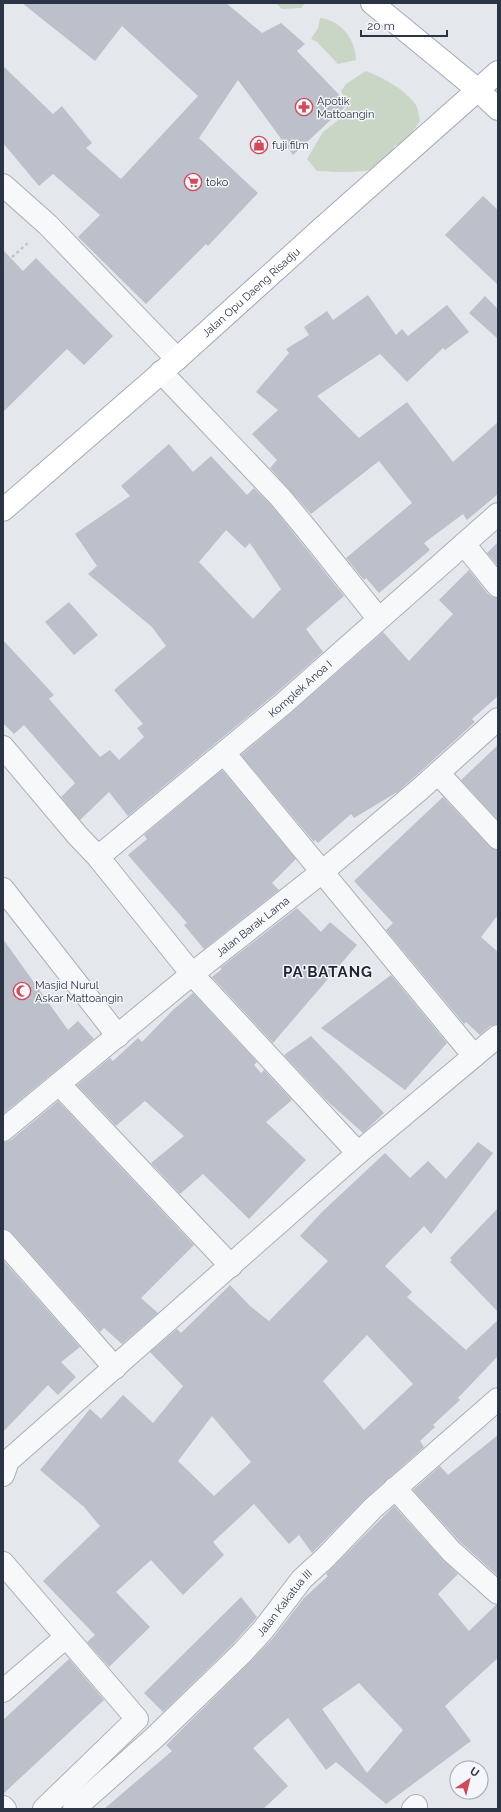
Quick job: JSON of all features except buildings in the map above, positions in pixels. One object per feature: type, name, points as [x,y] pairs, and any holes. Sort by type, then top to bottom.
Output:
[{"type":"main road","points":[[372,3],[478,90],[498,109]]},
{"type":"main road","name":"Jalan Opu Daeng Risadju","points":[[3,510],[169,366],[498,72]]},
{"type":"street","points":[[3,185],[48,225],[280,497],[378,618]]},
{"type":"street","name":"Komplek Anoa I","points":[[98,857],[283,704],[378,618],[498,514]]},
{"type":"street","points":[[464,544],[498,586]]},
{"type":"street","name":"Jalan Barak Lama","points":[[3,1130],[192,974],[322,872],[438,773],[498,719]]},
{"type":"street","points":[[3,747],[77,835],[98,857],[192,974],[358,1153]]},
{"type":"street","points":[[224,753],[474,1056]]},
{"type":"street","points":[[438,773],[498,838]]},
{"type":"street","points":[[6,900],[118,1036]]},
{"type":"street","points":[[5,1464],[358,1153],[498,1036]]},
{"type":"street","points":[[59,1084],[231,1266]]},
{"type":"street","points":[[3,1241],[115,1368]]},
{"type":"street","name":"Jalan Kakatua III","points":[[74,1809],[154,1738],[242,1653],[263,1630],[302,1579],[373,1508],[498,1399]]},
{"type":"street","points":[[395,1488],[451,1551],[498,1593]]},
{"type":"street","points":[[3,1563],[137,1719],[44,1809]]},
{"type":"street","points":[[3,1691],[66,1637]]},
{"type":"path","points":[[3,265],[48,225]]},
{"type":"green space","points":[[276,3],[305,3],[301,8],[282,9]]},
{"type":"green space","points":[[320,18],[334,23],[346,32],[353,45],[356,60],[338,64],[317,42],[311,39],[318,28]]},
{"type":"green space","points":[[366,71],[400,89],[406,94],[416,105],[420,121],[406,141],[394,146],[394,156],[382,167],[371,170],[347,172],[317,171],[307,159],[323,132],[342,117],[348,104],[341,91],[346,84]]},
{"type":"place","name":"Apotik Mattoangin","points":[[304,107]]},
{"type":"place","name":"fuji film","points":[[259,145]]},
{"type":"place","name":"toko","points":[[193,182]]},
{"type":"place","name":"Masjid Nurul Askar Mattoangin","points":[[22,991]]},
{"type":"district","name":"PA'BATANG","points":[[328,972]]}]
